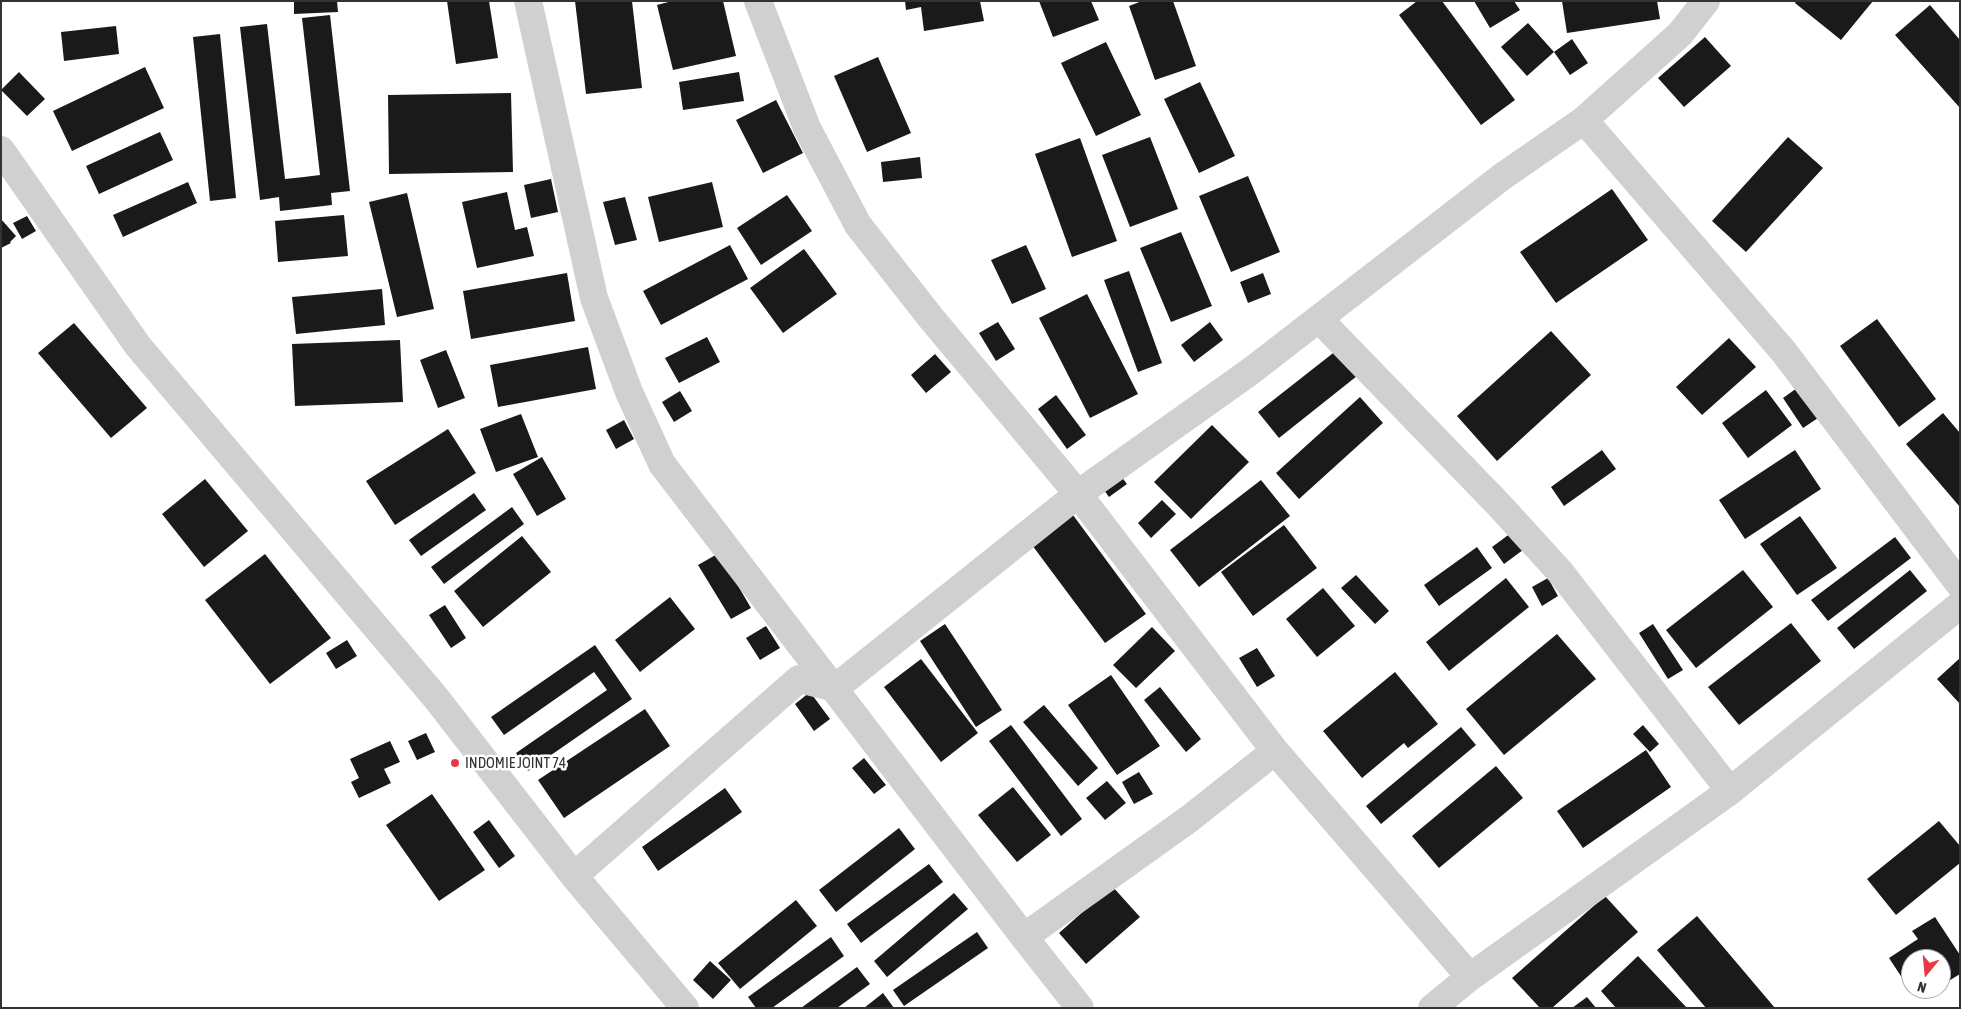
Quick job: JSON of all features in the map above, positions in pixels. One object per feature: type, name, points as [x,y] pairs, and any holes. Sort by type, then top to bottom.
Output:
[{"type":"street","points":[[528,1],[594,298],[629,392],[662,464],[1080,1008]]},
{"type":"street","points":[[758,1],[807,128],[858,225],[930,318],[1078,494],[1276,751],[1470,977]]},
{"type":"street","points":[[835,688],[1078,494],[1251,371],[1503,176],[1584,120],[1680,34],[1706,1]]},
{"type":"street","points":[[1584,120],[1784,352],[1960,585]]},
{"type":"street","points":[[1,150],[138,346],[436,698],[574,876],[685,1008]]},
{"type":"street","points":[[1319,319],[1499,505],[1561,573],[1730,792]]},
{"type":"street","points":[[1432,1008],[1470,977],[1730,792],[1960,606]]},
{"type":"street","points":[[574,876],[798,680],[835,688]]},
{"type":"street","points":[[1024,937],[1189,819],[1276,751]]},
{"type":"building","points":[[294,1],[337,1],[338,12],[294,14]]},
{"type":"building","points":[[447,1],[489,1],[498,58],[456,64]]},
{"type":"building","points":[[575,1],[632,1],[642,88],[586,94]]},
{"type":"building","points":[[672,1],[723,1],[736,56],[673,70],[657,5]]},
{"type":"building","points":[[905,1],[980,1],[984,21],[924,31],[921,7],[906,10]]},
{"type":"building","points":[[1039,1],[1091,1],[1099,20],[1053,37]]},
{"type":"building","points":[[1142,1],[1173,1],[1196,66],[1155,80],[1129,6]]},
{"type":"building","points":[[1417,1],[1442,1],[1515,100],[1481,125],[1399,15]]},
{"type":"building","points":[[1474,1],[1514,1],[1520,10],[1490,28]]},
{"type":"building","points":[[1562,1],[1657,1],[1660,19],[1567,33]]},
{"type":"building","points":[[1796,1],[1873,1],[1841,40],[1795,3]]},
{"type":"building","points":[[1930,5],[1960,40],[1960,108],[1895,35]]},
{"type":"building","points":[[330,15],[350,191],[331,193],[332,205],[280,211],[279,197],[260,200],[240,27],[267,24],[285,179],[320,175],[302,18]]},
{"type":"building","points":[[1528,23],[1554,52],[1527,76],[1501,47]]},
{"type":"building","points":[[116,26],[119,54],[64,61],[61,32]]},
{"type":"building","points":[[220,34],[236,198],[210,201],[193,37]]},
{"type":"building","points":[[1705,37],[1731,66],[1684,107],[1658,78]]},
{"type":"building","points":[[1572,39],[1588,63],[1570,75],[1554,52]]},
{"type":"building","points":[[1106,42],[1141,115],[1096,136],[1061,63]]},
{"type":"building","points":[[878,57],[911,133],[867,152],[834,76]]},
{"type":"building","points":[[145,67],[164,108],[72,151],[53,111]]},
{"type":"building","points":[[19,72],[45,99],[27,116],[1,90]]},
{"type":"building","points":[[739,72],[744,101],[683,110],[679,82]]},
{"type":"building","points":[[1200,82],[1235,156],[1199,173],[1164,99]]},
{"type":"building","points":[[511,93],[513,172],[389,174],[388,95]]},
{"type":"building","points":[[776,100],[803,153],[763,173],[736,120]]},
{"type":"building","points":[[160,132],[173,160],[99,194],[86,166]]},
{"type":"building","points":[[1150,137],[1178,209],[1130,227],[1102,155]]},
{"type":"building","points":[[1788,137],[1823,168],[1746,252],[1712,221]]},
{"type":"building","points":[[1080,138],[1117,241],[1072,257],[1035,154]]},
{"type":"building","points":[[920,157],[922,178],[883,182],[881,162]]},
{"type":"building","points":[[1248,176],[1280,252],[1231,272],[1199,196]]},
{"type":"building","points":[[551,179],[558,212],[531,218],[524,185]]},
{"type":"building","points":[[188,182],[197,203],[123,237],[113,215]]},
{"type":"building","points":[[712,182],[723,227],[659,242],[648,197]]},
{"type":"building","points":[[1612,189],[1648,240],[1556,303],[1520,252]]},
{"type":"building","points":[[507,192],[515,230],[527,227],[534,256],[477,268],[462,202]]},
{"type":"building","points":[[407,193],[434,309],[397,317],[369,202]]},
{"type":"building","points":[[787,195],[812,231],[761,265],[737,228]]},
{"type":"building","points":[[625,197],[637,240],[615,245],[603,202]]},
{"type":"building","points":[[344,215],[348,256],[278,262],[275,221]]},
{"type":"building","points":[[27,216],[36,231],[22,239],[13,223]]},
{"type":"building","points":[[1,219],[16,236],[11,243],[1,248]]},
{"type":"building","points":[[1181,232],[1212,306],[1171,322],[1140,248]]},
{"type":"building","points":[[730,245],[748,279],[661,325],[643,291]]},
{"type":"building","points":[[1026,245],[1046,289],[1012,304],[991,260]]},
{"type":"building","points":[[804,249],[837,294],[783,333],[750,288]]},
{"type":"building","points":[[1129,271],[1162,363],[1138,372],[1104,280]]},
{"type":"building","points":[[567,273],[575,321],[471,339],[463,291]]},
{"type":"building","points":[[1263,273],[1271,294],[1248,303],[1240,282]]},
{"type":"building","points":[[382,289],[385,325],[296,334],[292,297]]},
{"type":"building","points":[[1087,294],[1138,394],[1090,418],[1039,318]]},
{"type":"building","points":[[1877,319],[1936,399],[1899,427],[1840,346]]},
{"type":"building","points":[[998,322],[1015,349],[996,361],[979,333]]},
{"type":"building","points":[[1210,322],[1223,340],[1194,362],[1181,345]]},
{"type":"building","points":[[74,323],[147,408],[111,438],[38,353]]},
{"type":"building","points":[[1551,331],[1591,375],[1497,461],[1457,416]]},
{"type":"building","points":[[707,337],[720,362],[679,383],[665,358]]},
{"type":"building","points":[[1729,338],[1756,367],[1702,415],[1676,387]]},
{"type":"building","points":[[400,340],[403,402],[295,406],[292,344]]},
{"type":"building","points":[[588,347],[596,389],[498,407],[490,365]]},
{"type":"building","points":[[446,350],[465,398],[438,408],[420,360]]},
{"type":"building","points":[[1337,350],[1357,376],[1279,438],[1258,412]]},
{"type":"building","points":[[935,354],[951,372],[926,393],[911,375]]},
{"type":"building","points":[[1797,388],[1818,418],[1803,428],[1783,398]]},
{"type":"building","points":[[1766,390],[1792,425],[1748,458],[1722,423]]},
{"type":"building","points":[[680,391],[692,411],[674,422],[662,402]]},
{"type":"building","points":[[1056,395],[1086,435],[1067,449],[1038,409]]},
{"type":"building","points":[[1360,397],[1383,423],[1299,499],[1276,473]]},
{"type":"building","points":[[1943,413],[1960,433],[1960,507],[1906,444]]},
{"type":"building","points":[[521,414],[538,457],[496,472],[480,429]]},
{"type":"building","points":[[624,420],[634,439],[616,449],[606,430]]},
{"type":"building","points":[[1212,425],[1249,462],[1191,519],[1154,482]]},
{"type":"building","points":[[448,429],[476,473],[395,525],[366,481]]},
{"type":"building","points":[[1602,450],[1616,469],[1564,506],[1551,487]]},
{"type":"building","points":[[1795,450],[1821,489],[1745,539],[1719,500]]},
{"type":"building","points":[[542,457],[566,499],[537,516],[513,474]]},
{"type":"building","points":[[1118,472],[1127,484],[1109,497],[1101,486]]},
{"type":"building","points":[[205,479],[248,531],[204,567],[162,514]]},
{"type":"building","points":[[1261,480],[1290,516],[1199,587],[1170,550]]},
{"type":"building","points":[[474,493],[486,510],[421,556],[409,540]]},
{"type":"building","points":[[1162,500],[1176,514],[1151,538],[1138,523]]},
{"type":"building","points":[[512,507],[524,524],[444,584],[431,567]]},
{"type":"building","points":[[1073,515],[1146,614],[1105,643],[1032,545]]},
{"type":"building","points":[[1800,516],[1837,568],[1797,595],[1760,544]]},
{"type":"building","points":[[1284,525],[1317,568],[1253,616],[1221,572]]},
{"type":"building","points":[[1511,533],[1523,550],[1504,564],[1492,547]]},
{"type":"building","points":[[522,536],[551,572],[483,627],[454,591]]},
{"type":"building","points":[[1895,537],[1911,558],[1828,621],[1811,600]]},
{"type":"building","points":[[1477,547],[1492,568],[1439,606],[1424,585]]},
{"type":"building","points":[[719,553],[751,608],[731,619],[698,565]]},
{"type":"building","points":[[265,554],[331,638],[270,684],[205,600]]},
{"type":"building","points":[[1743,570],[1773,607],[1696,668],[1666,630]]},
{"type":"building","points":[[1910,570],[1927,591],[1854,649],[1837,628]]},
{"type":"building","points":[[1356,575],[1389,611],[1375,624],[1341,588]]},
{"type":"building","points":[[1506,578],[1529,607],[1449,671],[1426,642]]},
{"type":"building","points":[[1548,578],[1558,596],[1542,606],[1532,587]]},
{"type":"building","points":[[1323,588],[1355,626],[1317,657],[1286,619]]},
{"type":"building","points":[[670,597],[695,629],[640,672],[615,640]]},
{"type":"building","points":[[445,605],[466,638],[451,648],[429,615]]},
{"type":"building","points":[[1791,623],[1821,661],[1739,725],[1708,687]]},
{"type":"building","points":[[945,624],[1002,710],[976,727],[920,641]]},
{"type":"building","points":[[1653,624],[1683,670],[1668,679],[1639,633]]},
{"type":"building","points":[[766,626],[780,648],[760,660],[746,638]]},
{"type":"building","points":[[1152,627],[1175,651],[1136,688],[1113,665]]},
{"type":"building","points":[[1557,634],[1596,679],[1504,755],[1466,709]]},
{"type":"building","points":[[347,640],[357,656],[336,669],[326,653]]},
{"type":"building","points":[[595,645],[632,699],[528,771],[516,753],[607,690],[594,672],[504,735],[491,717]]},
{"type":"building","points":[[1257,648],[1275,676],[1257,687],[1239,658]]},
{"type":"building","points":[[1960,658],[1960,704],[1937,679]]},
{"type":"building","points":[[921,659],[978,733],[941,762],[884,687]]},
{"type":"building","points":[[1395,672],[1438,724],[1408,748],[1404,743],[1362,778],[1323,731]]},
{"type":"building","points":[[1111,675],[1160,746],[1117,775],[1068,705]]},
{"type":"building","points":[[1160,687],[1201,739],[1186,752],[1144,700]]},
{"type":"building","points":[[810,692],[830,719],[814,731],[795,704]]},
{"type":"building","points":[[1044,705],[1098,768],[1078,786],[1023,722]]},
{"type":"building","points":[[645,709],[670,746],[564,818],[538,780]]},
{"type":"building","points":[[1011,725],[1082,819],[1061,836],[989,741]]},
{"type":"building","points":[[1643,725],[1659,744],[1650,752],[1633,734]]},
{"type":"building","points":[[1461,727],[1476,745],[1381,824],[1366,806]]},
{"type":"building","points":[[426,733],[435,752],[417,760],[408,741]]},
{"type":"building","points":[[390,741],[400,762],[384,769],[391,783],[359,798],[351,782],[359,778],[350,759]]},
{"type":"building","points":[[1646,750],[1671,787],[1583,848],[1557,811]]},
{"type":"building","points":[[864,758],[886,785],[874,794],[852,768]]},
{"type":"building","points":[[1496,766],[1523,798],[1439,868],[1412,836]]},
{"type":"building","points":[[1139,772],[1153,794],[1134,804],[1122,782]]},
{"type":"building","points":[[1107,781],[1126,803],[1105,820],[1086,798]]},
{"type":"building","points":[[1013,787],[1051,835],[1017,862],[978,815]]},
{"type":"building","points":[[725,788],[742,812],[658,871],[642,847]]},
{"type":"building","points":[[432,794],[485,870],[439,901],[386,825]]},
{"type":"building","points":[[489,820],[515,856],[499,868],[473,832]]},
{"type":"building","points":[[1939,821],[1960,846],[1960,863],[1896,915],[1867,879]]},
{"type":"building","points":[[899,828],[915,849],[836,912],[819,890]]},
{"type":"building","points":[[929,864],[943,882],[861,943],[847,924]]},
{"type":"building","points":[[1112,886],[1140,917],[1086,964],[1059,933]]},
{"type":"building","points":[[954,893],[968,909],[887,977],[874,961]]},
{"type":"building","points":[[1605,896],[1638,932],[1552,1008],[1540,1008],[1512,978]]},
{"type":"building","points":[[796,900],[817,926],[740,989],[718,963]]},
{"type":"building","points":[[1697,916],[1775,1008],[1706,1008],[1657,950]]},
{"type":"building","points":[[1935,917],[1960,955],[1960,974],[1951,980],[1951,949],[1903,949],[1918,939],[1912,931]]},
{"type":"building","points":[[977,932],[988,948],[904,1006],[893,990]]},
{"type":"building","points":[[831,937],[844,956],[772,1008],[756,1008],[748,997]]},
{"type":"building","points":[[1901,950],[1901,976],[1889,958]]},
{"type":"building","points":[[1638,956],[1687,1008],[1616,1008],[1601,991]]},
{"type":"building","points":[[710,961],[731,980],[713,999],[693,980]]},
{"type":"building","points":[[857,967],[870,984],[837,1008],[801,1008]]},
{"type":"building","points":[[883,993],[894,1008],[864,1008]]},
{"type":"building","points":[[1587,997],[1596,1008],[1572,1008]]},
{"type":"place","name":"INDOMIE JOINT 74","points":[[455,763]]}]
